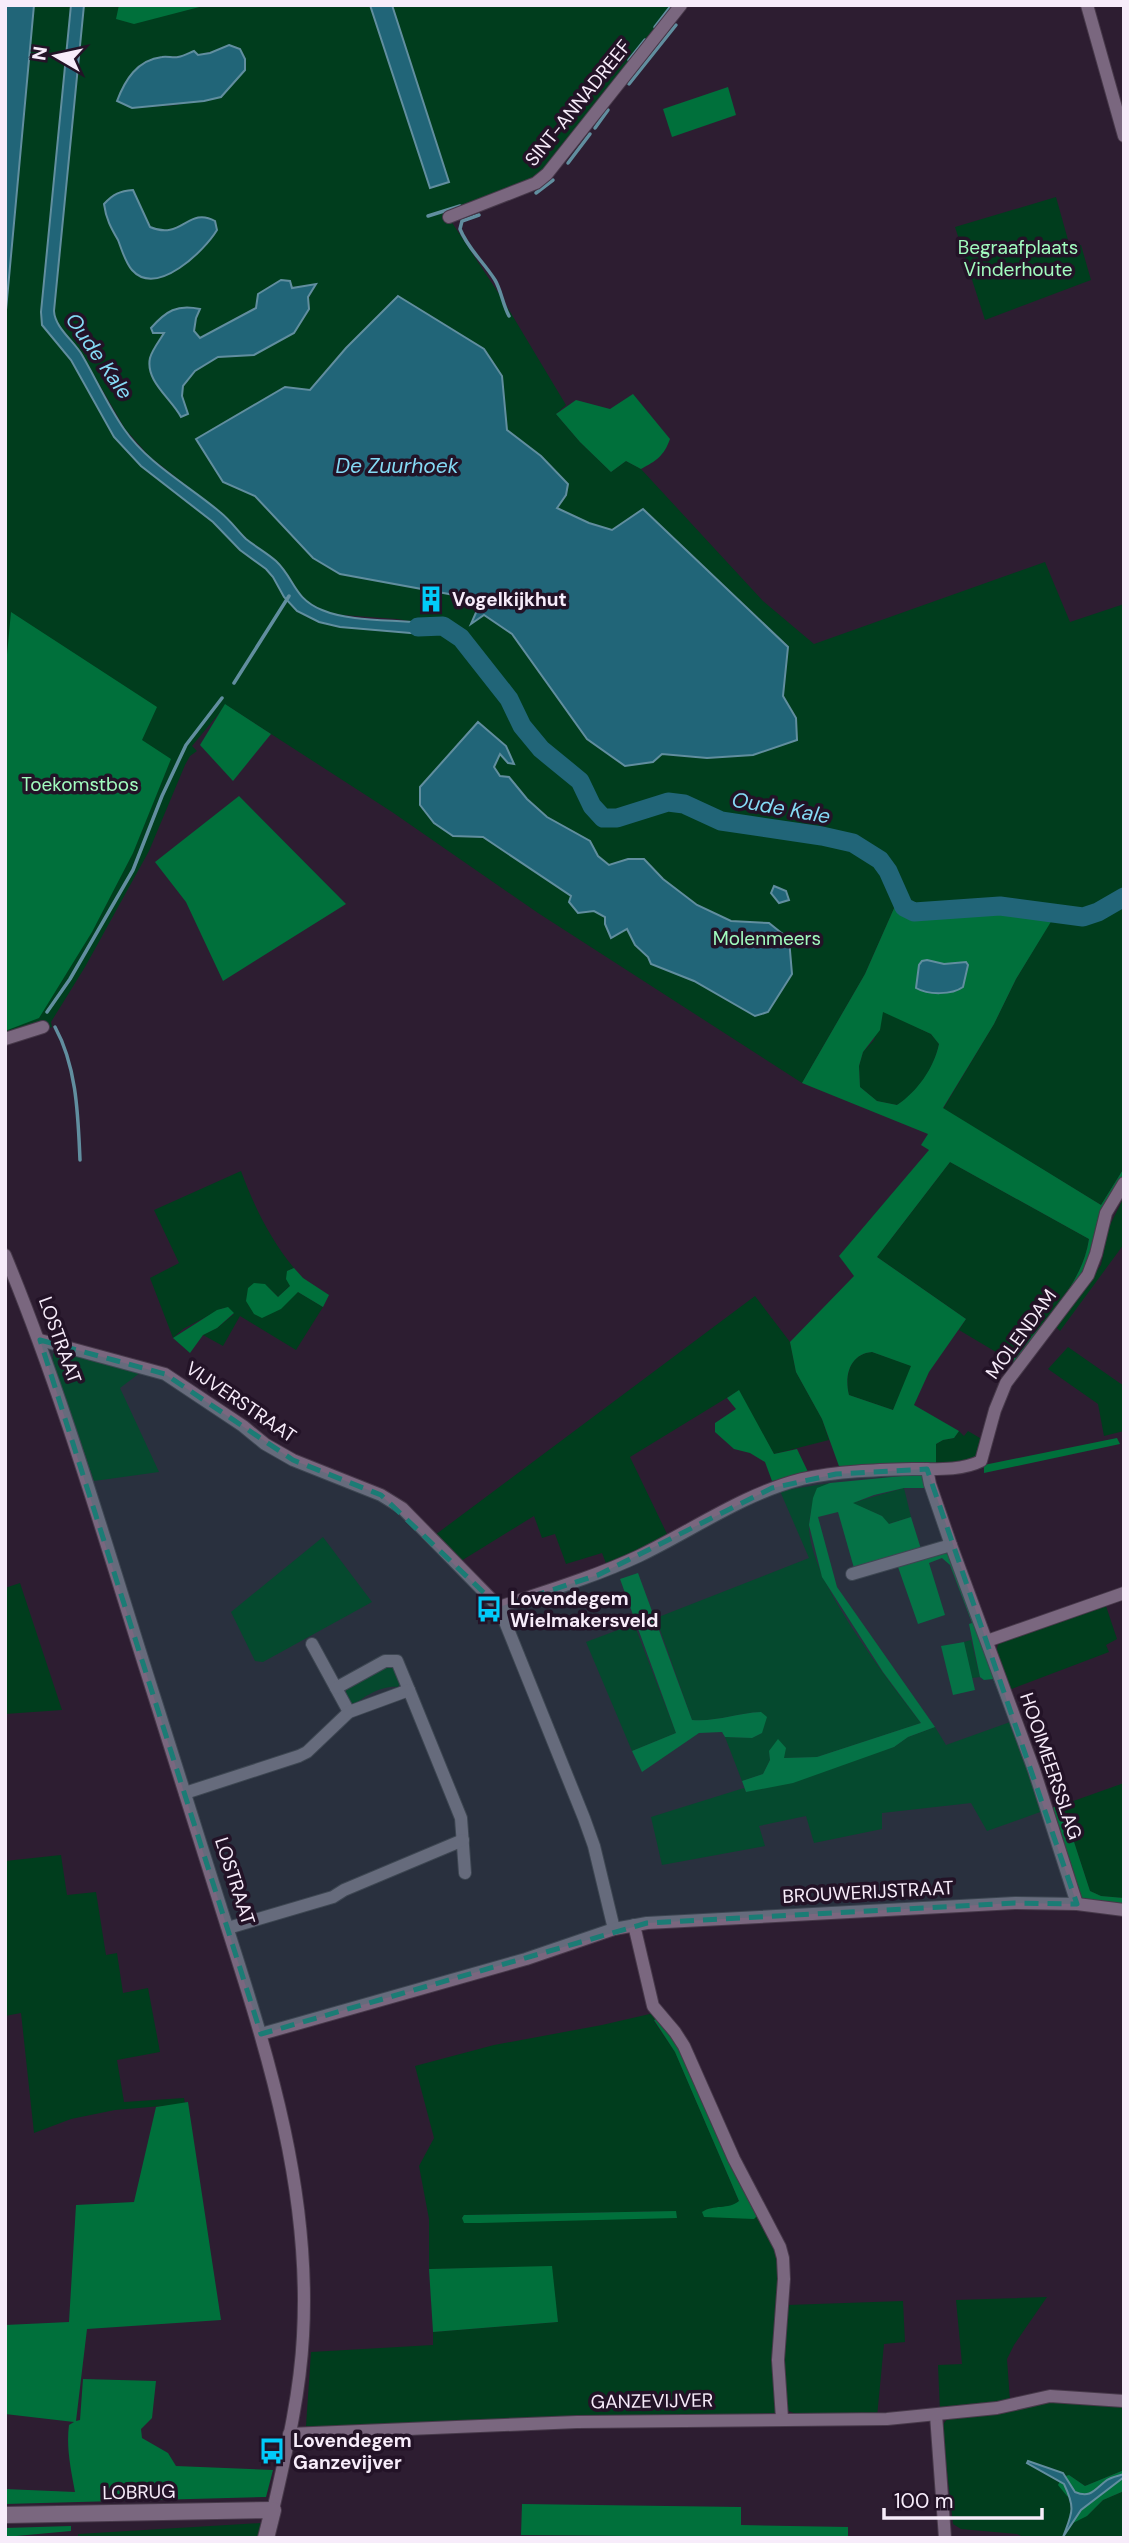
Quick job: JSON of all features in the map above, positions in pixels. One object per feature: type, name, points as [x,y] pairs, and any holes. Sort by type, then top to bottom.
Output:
[{"type":"street","name":"SINT-ANNADREEF","points":[[449,217],[536,183],[547,174],[681,5]]},
{"type":"street","points":[[1087,5],[1124,135]]},
{"type":"street","points":[[5,1040],[43,1027]]},
{"type":"street","name":"MOLENDAM","points":[[927,1469],[968,1466],[981,1461],[1003,1388],[1088,1275],[1097,1254],[1106,1213],[1124,1183]]},
{"type":"street","name":"LOSTRAAT","points":[[5,1255],[40,1340],[261,2034],[288,2139],[300,2221],[303,2335],[289,2434],[266,2538]]},
{"type":"street","name":"VIJVERSTRAAT","points":[[40,1340],[165,1374],[243,1426],[265,1444],[293,1460],[381,1494],[401,1508],[499,1607]]},
{"type":"street","points":[[614,1929],[594,1846],[584,1818],[499,1607],[597,1574],[642,1555],[710,1517],[772,1488],[802,1479],[836,1474],[927,1469]]},
{"type":"street","name":"HOOIMEERSSLAG","points":[[927,1469],[951,1545],[1034,1770],[1077,1905]]},
{"type":"street","points":[[852,1574],[951,1545]]},
{"type":"street","points":[[987,1641],[1124,1593]]},
{"type":"street","points":[[312,1644],[349,1712]]},
{"type":"street","points":[[336,1688],[385,1661],[397,1661],[461,1818],[465,1873]]},
{"type":"street","points":[[185,1793],[307,1752],[349,1712],[409,1690]]},
{"type":"street","points":[[228,1928],[333,1897],[463,1840]]},
{"type":"street","name":"BROUWERIJSTRAAT","points":[[261,2034],[526,1959],[614,1929],[635,1925],[685,1920],[1015,1903],[1124,1910]]},
{"type":"street","points":[[635,1925],[653,2006],[684,2046],[734,2159],[780,2247],[784,2269],[778,2360],[782,2418]]},
{"type":"street","name":"GANZEVIJVER","points":[[289,2434],[577,2422],[887,2418],[936,2415],[1050,2396],[1124,2401]]},
{"type":"street","points":[[936,2415],[945,2538]]},
{"type":"street","name":"LOBRUG","points":[[5,2515],[272,2510]]},
{"type":"highlighted area","points":[[40,1340],[165,1374],[293,1460],[381,1495],[499,1607],[598,1575],[772,1488],[836,1474],[927,1469],[1077,1904],[1015,1903],[647,1923],[261,2034]]},
{"type":"green space","points":[[34,5],[71,5],[41,312],[43,322],[71,360],[114,437],[141,466],[213,522],[240,550],[266,569],[284,597],[319,622],[340,627],[422,634],[442,626],[342,615],[323,611],[305,601],[275,560],[149,456],[125,429],[81,353],[55,319],[84,5],[678,5],[534,182],[447,215],[503,300],[566,405],[556,414],[611,472],[626,461],[641,469],[763,601],[814,644],[1045,562],[1070,622],[1124,604],[1124,892],[1091,911],[1018,903],[915,907],[906,899],[890,864],[856,839],[824,831],[722,817],[720,827],[826,841],[852,848],[874,860],[882,869],[895,906],[865,974],[802,1083],[538,913],[392,812],[226,705],[192,746],[197,751],[185,765],[149,851],[85,967],[51,1022],[52,1027],[46,1029],[43,1020],[5,1033],[5,321]],"holes":[[[229,45],[245,70],[234,81],[177,105],[132,108],[164,56],[197,55]],[[315,284],[294,333],[254,355],[218,357],[195,371],[183,386],[182,396],[188,414],[181,417],[164,391],[150,357],[164,332],[151,328],[172,310],[192,308],[200,310],[194,331],[199,338],[291,288]],[[397,296],[502,376],[507,430],[541,456],[567,484],[566,495],[557,508],[612,530],[788,647],[783,697],[796,718],[707,758],[662,754],[587,739],[512,634],[483,615],[472,623],[478,608],[465,597],[340,574],[313,558],[255,496],[224,482],[196,439],[310,390],[346,348]]]},
{"type":"green space","points":[[119,5],[207,5],[134,24],[116,19]]},
{"type":"green space","points":[[728,87],[736,115],[672,137],[663,109]]},
{"type":"green space","name":"Begraafplaats Vinderhoute","points":[[1056,197],[1070,247],[1081,245],[1091,280],[985,320],[955,227]]},
{"type":"green space","points":[[633,394],[670,439],[662,454],[641,469],[626,461],[611,472],[556,414],[576,400],[610,409]]},
{"type":"green space","name":"Toekomstbos","points":[[11,612],[157,707],[142,740],[171,759],[133,853],[92,932],[39,1018],[5,1031],[5,676]]},
{"type":"green space","points":[[225,704],[271,734],[233,781],[200,745]]},
{"type":"green space","points":[[239,796],[346,904],[223,981],[186,902],[155,862]]},
{"type":"green space","points":[[1124,892],[1124,906],[1107,916],[1081,921],[1052,920],[943,1108],[1101,1205],[1124,1168],[1124,1176],[1110,1199],[1085,1272],[1015,1365],[1011,1361],[1069,1289],[1085,1257],[1089,1239],[950,1162],[877,1257],[966,1319],[929,1372],[914,1405],[959,1431],[954,1438],[936,1444],[936,1464],[840,1469],[822,1419],[796,1372],[790,1342],[854,1276],[839,1256],[929,1150],[921,1145],[928,1134],[802,1083],[865,974],[895,906],[1018,903],[1091,911]],"holes":[[[883,1012],[931,1034],[939,1044],[924,1079],[897,1105],[877,1101],[860,1087],[859,1066],[863,1052],[880,1030]],[[872,1352],[911,1366],[893,1410],[849,1395],[847,1380],[850,1367],[858,1357]]]},
{"type":"green space","points":[[1124,906],[1124,1168],[1101,1205],[943,1109],[1052,919],[1090,920]]},
{"type":"green space","points":[[883,1011],[931,1034],[939,1044],[924,1079],[897,1105],[877,1101],[860,1087],[859,1066],[863,1052],[874,1040]]},
{"type":"green space","points":[[950,1162],[1089,1239],[1085,1257],[1069,1289],[1011,1361],[959,1330],[966,1319],[877,1257]]},
{"type":"green space","points":[[241,1171],[263,1222],[294,1268],[287,1271],[290,1286],[278,1297],[269,1288],[254,1314],[298,1292],[323,1307],[296,1350],[240,1316],[223,1346],[203,1335],[234,1314],[223,1308],[183,1329],[173,1338],[150,1278],[179,1263],[154,1210]]},
{"type":"green space","points":[[1124,1197],[1124,1244],[1060,1331],[1056,1327],[1101,1265],[1109,1227]]},
{"type":"green space","points":[[294,1268],[303,1278],[329,1295],[323,1307],[298,1292],[281,1309],[262,1318],[254,1314],[246,1301],[248,1288],[254,1283],[265,1284],[278,1297],[290,1286],[286,1279],[287,1271]]},
{"type":"green space","points":[[755,1296],[790,1342],[796,1372],[822,1419],[829,1440],[774,1454],[738,1391],[630,1457],[668,1536],[607,1566],[602,1553],[566,1564],[555,1534],[542,1538],[534,1516],[461,1561],[435,1535]]},
{"type":"green space","points":[[228,1307],[234,1313],[217,1328],[203,1335],[190,1353],[173,1338],[217,1310]]},
{"type":"green space","points":[[1068,1347],[1124,1386],[1124,1431],[1104,1436],[1098,1404],[1048,1369]]},
{"type":"green space","points":[[57,1350],[141,1372],[120,1388],[159,1472],[94,1481],[53,1361],[53,1354]]},
{"type":"green space","points":[[872,1352],[912,1366],[893,1410],[849,1395],[847,1380],[850,1367],[858,1357]]},
{"type":"green space","points":[[739,1390],[774,1454],[797,1449],[809,1474],[772,1481],[765,1462],[750,1453],[734,1449],[715,1432],[715,1423],[736,1409],[727,1398]]},
{"type":"green space","points":[[959,1431],[964,1436],[968,1431],[985,1441],[978,1456],[967,1462],[936,1464],[936,1444],[954,1438]]},
{"type":"green space","points":[[1117,1438],[1120,1444],[984,1473],[984,1465]]},
{"type":"green space","points":[[923,1474],[928,1488],[904,1488],[853,1503],[882,1516],[889,1524],[911,1517],[921,1549],[854,1568],[838,1512],[818,1517],[837,1587],[935,1727],[908,1737],[894,1747],[793,1783],[746,1792],[742,1781],[763,1774],[770,1760],[769,1751],[778,1739],[786,1748],[784,1758],[817,1757],[921,1723],[883,1672],[822,1577],[809,1525],[817,1488],[830,1483]]},
{"type":"green space","points":[[830,1483],[818,1488],[809,1524],[812,1547],[821,1572],[852,1628],[921,1723],[817,1757],[784,1758],[769,1751],[770,1760],[763,1774],[742,1781],[725,1737],[752,1738],[762,1733],[761,1712],[692,1720],[656,1618],[809,1558],[780,1491]]},
{"type":"green space","points":[[904,1488],[911,1517],[888,1524],[882,1516],[852,1503]]},
{"type":"green space","points":[[323,1537],[372,1602],[263,1662],[255,1661],[231,1612]]},
{"type":"green space","points":[[945,1552],[951,1553],[1010,1722],[993,1679],[984,1680],[980,1677],[969,1624],[972,1623],[950,1565],[942,1558],[929,1563],[945,1615],[918,1624],[898,1567]]},
{"type":"green space","points":[[638,1573],[692,1720],[761,1712],[767,1717],[762,1733],[752,1738],[725,1737],[722,1732],[699,1733],[642,1772],[632,1751],[676,1733],[620,1579]]},
{"type":"green space","points":[[20,1583],[62,1710],[5,1714],[5,1588]]},
{"type":"green space","points":[[1105,1603],[1117,1639],[1106,1645],[1109,1652],[1009,1690],[997,1658],[1001,1639]]},
{"type":"green space","points":[[634,1624],[676,1733],[632,1751],[586,1642]]},
{"type":"green space","points":[[971,1640],[980,1677],[972,1678],[964,1642]]},
{"type":"green space","points":[[964,1642],[975,1690],[953,1695],[941,1646]]},
{"type":"green space","points":[[387,1664],[394,1665],[401,1682],[398,1687],[374,1692],[354,1705],[349,1703],[345,1688]]},
{"type":"green space","points":[[1013,1721],[1043,1811],[987,1831],[971,1803],[882,1813],[882,1829],[814,1843],[806,1816],[759,1826],[765,1846],[662,1865],[651,1817],[744,1788],[746,1792],[894,1747],[908,1737],[935,1727],[946,1745]]},
{"type":"green space","points":[[1124,1783],[1124,1898],[1101,1896],[1090,1891],[1062,1805]]},
{"type":"green space","points":[[1062,1805],[1090,1891],[1101,1896],[1124,1898],[1124,1906],[1081,1899],[1051,1808]]},
{"type":"green space","points":[[61,1855],[67,1895],[96,1892],[106,1955],[117,1953],[123,1993],[148,1988],[160,2052],[117,2060],[124,2102],[184,2098],[185,2104],[115,2110],[71,2119],[34,2133],[21,2013],[5,2016],[5,1861]]},
{"type":"green space","points":[[654,2013],[658,2018],[654,2021],[675,2052],[739,2201],[733,2206],[707,2209],[758,2215],[779,2258],[777,2413],[326,2428],[306,2426],[311,2352],[433,2345],[433,2332],[558,2322],[551,2267],[429,2269],[429,2219],[419,2166],[434,2138],[415,2066],[494,2045]],"holes":[[[675,2211],[462,2218],[464,2215]]]},
{"type":"green space","points":[[658,2018],[676,2037],[758,2215],[754,2219],[704,2217],[702,2212],[739,2201],[675,2052],[654,2020]]},
{"type":"green space","points":[[188,2102],[221,2320],[87,2329],[76,2421],[80,2420],[83,2379],[156,2381],[152,2418],[141,2429],[142,2438],[168,2453],[176,2466],[273,2470],[266,2497],[5,2504],[5,2489],[75,2492],[68,2442],[69,2425],[74,2422],[5,2414],[5,2325],[69,2322],[76,2205],[134,2202],[156,2107]]},
{"type":"green space","points":[[676,2211],[677,2218],[464,2223],[462,2218],[464,2215]]},
{"type":"green space","points":[[552,2266],[558,2322],[433,2332],[429,2269]]},
{"type":"green space","points":[[1047,2297],[1007,2359],[1010,2401],[940,2412],[938,2365],[962,2364],[956,2300]]},
{"type":"green space","points":[[903,2301],[905,2342],[884,2344],[877,2417],[797,2414],[788,2411],[783,2380],[787,2305]]},
{"type":"green space","points":[[1049,2402],[1124,2406],[1124,2470],[1085,2486],[1069,2475],[1075,2500],[1087,2516],[1103,2500],[1124,2491],[1124,2538],[1026,2538],[1017,2534],[961,2529],[953,2524],[942,2426],[947,2419]]},
{"type":"green space","points":[[1124,2470],[1124,2491],[1103,2500],[1087,2516],[1073,2523],[1072,2516],[1083,2507],[1067,2496],[1058,2485],[1062,2477],[1069,2475],[1085,2486]]},
{"type":"green space","points":[[522,2504],[741,2507],[741,2525],[848,2527],[848,2538],[521,2535]]},
{"type":"green space","points":[[261,2523],[257,2538],[78,2538],[78,2534]]},
{"type":"green space","points":[[71,2526],[71,2531],[5,2537],[5,2528]]},
{"type":"water","points":[[5,5],[34,5],[5,321]]},
{"type":"water","points":[[71,5],[84,5],[54,311],[61,329],[82,355],[113,411],[134,442],[156,464],[208,502],[246,539],[276,561],[305,600],[322,610],[350,617],[443,626],[422,634],[340,627],[319,622],[297,611],[284,597],[266,569],[240,550],[213,522],[141,466],[114,437],[71,360],[42,325],[41,312]]},
{"type":"water","points":[[370,5],[392,5],[449,182],[430,188]]},
{"type":"water","points":[[229,45],[240,49],[245,59],[245,70],[221,97],[132,108],[117,101],[133,72],[146,62],[162,57],[180,57],[194,51],[198,55],[210,53]]},
{"type":"water","points":[[133,190],[150,227],[170,230],[191,220],[206,218],[215,221],[217,230],[202,249],[179,268],[167,275],[142,277],[127,263],[109,223],[104,204],[117,194]]},
{"type":"water","points":[[281,280],[290,281],[292,288],[316,284],[308,297],[309,309],[294,333],[254,355],[218,357],[195,371],[183,386],[182,396],[188,414],[181,417],[151,374],[150,358],[164,333],[153,333],[151,328],[172,310],[185,307],[200,309],[194,331],[200,338],[256,308],[258,294]]},
{"type":"water","name":"De Zuurhoek","points":[[398,296],[484,349],[502,376],[507,430],[541,456],[568,484],[566,495],[557,508],[612,530],[643,509],[788,647],[783,696],[796,718],[797,740],[753,755],[707,758],[662,754],[653,762],[625,766],[587,739],[512,634],[484,615],[471,624],[478,608],[465,597],[340,574],[313,558],[255,496],[223,482],[196,439],[285,387],[310,390],[346,348]]},
{"type":"water","name":"Molenmeers","points":[[478,722],[506,746],[514,764],[508,763],[500,754],[494,767],[500,776],[509,777],[527,799],[547,817],[590,841],[598,856],[609,865],[628,859],[644,859],[663,879],[697,905],[731,921],[769,923],[789,939],[792,974],[768,1012],[755,1016],[694,981],[651,964],[648,957],[635,945],[627,929],[611,938],[605,917],[594,911],[578,913],[569,902],[571,896],[483,837],[453,836],[434,823],[420,805],[420,787]]},
{"type":"water","points":[[774,886],[786,891],[789,900],[779,903],[771,893]]},
{"type":"water","points":[[927,960],[944,964],[966,962],[968,965],[963,987],[953,992],[940,993],[916,988],[919,965]]},
{"type":"water","points":[[1028,2461],[1063,2473],[1075,2492],[1080,2494],[1092,2492],[1111,2478],[1124,2474],[1124,2477],[1081,2510],[1063,2537],[1071,2511],[1064,2484],[1027,2463]]},
{"type":"waterway","points":[[655,27],[672,5]]},
{"type":"waterway","points":[[629,84],[676,25]]},
{"type":"waterway","points":[[629,60],[645,40]]},
{"type":"waterway","points":[[595,128],[608,110]]},
{"type":"waterway","points":[[568,163],[590,134]]},
{"type":"waterway","points":[[536,193],[553,180]]},
{"type":"waterway","points":[[428,216],[460,206]]},
{"type":"waterway","points":[[479,215],[462,221],[460,229],[467,243],[495,280],[509,316]]},
{"type":"waterway","points":[[234,683],[289,596]]},
{"type":"waterway","name":"Oude Kale","points":[[418,627],[443,626],[461,638],[509,699],[522,726],[541,749],[580,781],[592,806],[603,818],[617,818],[668,802],[684,804],[721,821],[853,843],[880,860],[888,871],[904,907],[914,912],[1000,906],[1083,917],[1124,897]]},
{"type":"waterway","points":[[47,1012],[70,979],[133,870],[162,796],[186,745],[222,698]]},
{"type":"waterway","points":[[55,1027],[72,1075],[80,1160]]},
{"type":"place","name":"Vogelkijkhut","points":[[431,599]]},
{"type":"place","name":"Lovendegem Wielmakersveld","points":[[489,1609]]},
{"type":"place","name":"Lovendegem Ganzevijver","points":[[272,2451]]}]
